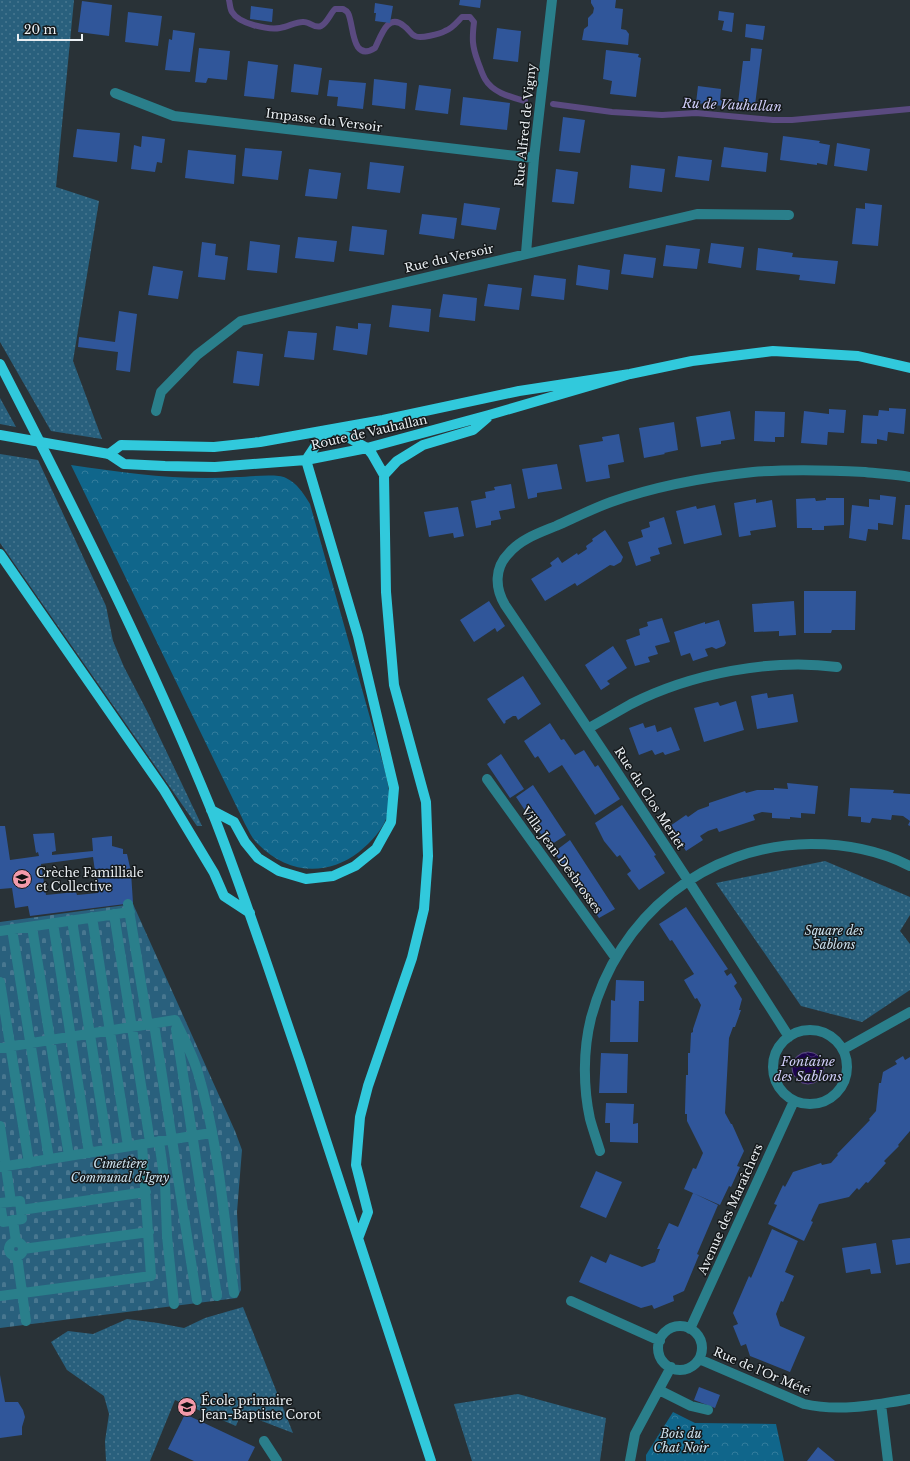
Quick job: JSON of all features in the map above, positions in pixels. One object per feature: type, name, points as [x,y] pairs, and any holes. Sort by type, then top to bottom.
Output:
[{"type":"main road","name":"Route de Vauhallan","points":[[109,454],[121,445],[214,447],[260,442],[433,410],[519,391],[630,374],[692,361],[773,352],[858,356],[910,368]]},
{"type":"main road","points":[[0,364],[81,524],[165,702],[211,810],[250,913],[359,1236],[431,1461]]},
{"type":"main road","name":"Route de Vauhallan","points":[[0,435],[109,454],[124,464],[215,467],[306,460],[367,448],[489,415],[630,374]]},
{"type":"main road","points":[[384,475],[398,461],[423,445],[473,430],[489,415]]},
{"type":"main road","points":[[211,810],[234,822],[245,842],[258,858],[279,871],[306,879],[333,876],[355,866],[376,848],[391,822],[394,788],[358,636],[306,460],[318,442],[333,429],[367,448],[384,475],[386,592],[394,685],[426,802],[428,856],[424,909],[412,958],[368,1086],[360,1117],[356,1166],[368,1212],[359,1236]]},
{"type":"main road","points":[[0,554],[164,790],[214,873],[224,896],[250,913]]},
{"type":"street","name":"Rue Alfred de Vigny","points":[[526,253],[534,158],[552,0]]},
{"type":"street","name":"Impasse du Versoir","points":[[115,93],[174,116],[534,158]]},
{"type":"street","name":"Rue du Versoir","points":[[156,411],[161,392],[197,355],[241,320],[697,214],[789,215]]},
{"type":"street","name":"Rue du Clos Merlet","points":[[789,1037],[689,880],[589,728],[499,596],[498,573],[501,564],[508,553],[524,540],[612,502],[653,490],[699,480],[754,472],[794,470],[846,471],[910,477]]},
{"type":"street","points":[[589,728],[632,704],[664,690],[708,676],[741,669],[778,665],[817,664],[837,667]]},
{"type":"street","name":"Villa Jean Desbrosses","points":[[487,779],[615,957]]},
{"type":"street","points":[[600,1151],[590,1120],[586,1087],[586,1052],[591,1018],[601,987],[615,957],[635,928],[654,908],[689,880],[707,869],[749,852],[792,844],[828,844],[860,848],[897,860],[910,866]]},
{"type":"street","points":[[0,931],[92,918],[114,914],[129,908],[172,1139],[197,1300]]},
{"type":"street","points":[[114,914],[151,1142],[165,1183],[167,1236],[174,1304]]},
{"type":"street","points":[[92,918],[128,1146]]},
{"type":"street","points":[[72,920],[108,1149]]},
{"type":"street","points":[[53,923],[89,1153]]},
{"type":"street","points":[[32,927],[69,1156]]},
{"type":"street","points":[[12,930],[49,1159]]},
{"type":"street","points":[[0,982],[29,1163]]},
{"type":"street","points":[[844,1049],[910,1012]]},
{"type":"street","points":[[0,1048],[175,1020]]},
{"type":"street","points":[[175,1020],[186,1041],[198,1072],[216,1156],[234,1293]]},
{"type":"street","points":[[175,1020],[217,1296]]},
{"type":"street","points":[[809,1030],[820,1031],[837,1041],[844,1049],[848,1072],[844,1084],[838,1094],[828,1101],[805,1105],[794,1101],[785,1095],[778,1087],[774,1077],[773,1066],[775,1054],[789,1037],[798,1032],[809,1030]]},
{"type":"street","name":"Avenue des Maraîchers","points":[[690,1329],[794,1101]]},
{"type":"street","points":[[0,1126],[3,1167],[11,1202]]},
{"type":"street","points":[[3,1167],[211,1133]]},
{"type":"street","points":[[0,1296],[151,1276],[146,1192],[151,1142]]},
{"type":"street","points":[[21,1210],[146,1192]]},
{"type":"street","points":[[20,1201],[22,1219],[2,1222],[0,1203],[11,1202],[20,1201]]},
{"type":"street","points":[[13,1220],[13,1250],[26,1321]]},
{"type":"street","points":[[13,1250],[149,1232]]},
{"type":"street","points":[[571,1301],[660,1341]]},
{"type":"street","points":[[684,1326],[690,1329],[698,1335],[702,1343],[702,1352],[699,1359],[693,1366],[686,1370],[677,1370],[663,1361],[659,1353],[658,1345],[667,1330],[684,1326]]},
{"type":"street","name":"Rue de l'Or Mété","points":[[699,1359],[804,1404],[820,1408],[840,1408],[881,1404],[910,1399]]},
{"type":"street","points":[[630,1461],[635,1434],[671,1367]]},
{"type":"street","points":[[659,1390],[690,1406],[708,1410]]},
{"type":"street","points":[[881,1404],[888,1461]]},
{"type":"street","points":[[264,1441],[277,1461]]},
{"type":"green space","points":[[0,0],[74,0],[56,187],[99,201],[73,361],[102,439],[51,431],[0,342]]},
{"type":"green space","points":[[0,398],[16,427],[0,424]]},
{"type":"green space","points":[[0,454],[38,460],[106,606],[113,641],[124,667],[148,713],[202,826],[197,826],[0,543]]},
{"type":"green space","points":[[71,465],[174,477],[216,478],[276,476],[290,480],[303,493],[310,504],[385,771],[390,797],[386,819],[376,835],[359,852],[333,866],[307,869],[281,861],[269,854],[254,840]]},
{"type":"green space","name":"Square des Sablons","points":[[825,861],[910,897],[910,915],[900,931],[910,944],[910,990],[862,1022],[801,1006],[716,883]]},
{"type":"green space","name":"Cimetière Communal d'Igny","points":[[133,904],[235,1131],[242,1150],[237,1212],[241,1290],[237,1298],[0,1328],[0,922]]},
{"type":"green space","points":[[243,1307],[293,1433],[241,1413],[236,1426],[175,1400],[150,1461],[106,1461],[105,1441],[109,1414],[104,1396],[67,1370],[51,1342],[68,1331],[93,1334],[127,1319],[184,1328],[205,1318]]},
{"type":"green space","points":[[518,1394],[606,1418],[600,1461],[472,1461],[454,1404]]},
{"type":"green space","name":"Bois du Chat Noir","points":[[673,1412],[695,1423],[776,1424],[784,1461],[646,1461],[646,1455]]},
{"type":"water","name":"Fontaine des Sablons","points":[[808,1052],[817,1055],[821,1059],[824,1068],[821,1077],[817,1081],[808,1084],[799,1081],[795,1077],[792,1068],[795,1059],[799,1055]]},
{"type":"building","points":[[460,0],[481,0],[480,8],[459,5]]},
{"type":"building","points":[[591,0],[616,0],[615,8],[623,9],[621,29],[626,30],[629,34],[628,45],[582,40],[584,29],[588,26],[588,18],[593,13],[594,8]]},
{"type":"building","points":[[82,1],[112,5],[109,36],[78,32]]},
{"type":"building","points":[[375,3],[393,6],[390,23],[375,21]]},
{"type":"building","points":[[251,6],[273,9],[272,22],[250,19]]},
{"type":"building","points":[[719,11],[734,13],[732,32],[722,30],[724,21],[718,20]]},
{"type":"building","points":[[128,12],[162,16],[158,46],[125,42]]},
{"type":"building","points":[[746,24],[765,26],[763,40],[745,37]]},
{"type":"building","points":[[497,28],[521,31],[518,62],[493,59]]},
{"type":"building","points":[[173,30],[195,33],[190,72],[165,70],[169,39],[172,40]]},
{"type":"building","points":[[199,48],[230,51],[227,80],[208,78],[206,83],[195,82]]},
{"type":"building","points":[[751,48],[762,49],[755,105],[738,103],[743,61],[750,61]]},
{"type":"building","points":[[606,50],[639,54],[638,57],[641,58],[636,97],[610,94],[612,81],[603,79]]},
{"type":"building","points":[[248,61],[278,65],[274,99],[244,96]]},
{"type":"building","points":[[294,64],[322,68],[318,95],[291,92]]},
{"type":"building","points":[[374,79],[407,83],[405,109],[372,105]]},
{"type":"building","points":[[329,80],[366,83],[363,109],[337,106],[338,97],[327,96]]},
{"type":"building","points":[[419,85],[451,89],[448,114],[415,110]]},
{"type":"building","points":[[698,86],[721,89],[720,100],[724,100],[723,106],[696,103]]},
{"type":"building","points":[[463,97],[510,103],[507,130],[460,125]]},
{"type":"building","points":[[563,117],[585,120],[580,153],[559,151]]},
{"type":"building","points":[[77,129],[120,133],[117,162],[73,157]]},
{"type":"building","points":[[142,136],[165,139],[162,163],[157,162],[155,172],[131,169],[134,145],[141,147]]},
{"type":"building","points":[[783,136],[820,141],[819,143],[830,145],[827,165],[780,160]]},
{"type":"building","points":[[837,143],[870,149],[867,171],[834,166]]},
{"type":"building","points":[[724,147],[768,153],[766,172],[721,167]]},
{"type":"building","points":[[245,148],[282,151],[278,180],[242,176]]},
{"type":"building","points":[[188,150],[236,155],[234,184],[185,178]]},
{"type":"building","points":[[678,156],[712,160],[709,181],[675,177]]},
{"type":"building","points":[[370,162],[404,166],[400,193],[367,189]]},
{"type":"building","points":[[631,165],[665,169],[662,192],[629,188]]},
{"type":"building","points":[[309,169],[341,173],[337,199],[305,196]]},
{"type":"building","points":[[556,169],[578,172],[574,204],[552,202]]},
{"type":"building","points":[[464,203],[500,208],[496,230],[461,225]]},
{"type":"building","points":[[865,203],[882,205],[878,246],[852,244],[856,208],[865,209]]},
{"type":"building","points":[[422,214],[457,218],[454,239],[419,234]]},
{"type":"building","points":[[352,226],[387,230],[384,255],[349,251]]},
{"type":"building","points":[[298,237],[337,241],[334,262],[295,258]]},
{"type":"building","points":[[250,241],[280,245],[277,273],[247,270]]},
{"type":"building","points":[[202,242],[216,244],[215,255],[228,257],[225,280],[198,277]]},
{"type":"building","points":[[711,243],[744,247],[741,268],[708,263]]},
{"type":"building","points":[[666,245],[700,249],[697,269],[663,266]]},
{"type":"building","points":[[758,248],[793,253],[792,257],[838,261],[835,284],[799,280],[800,275],[756,270]]},
{"type":"building","points":[[624,254],[656,258],[653,278],[621,274]]},
{"type":"building","points":[[578,265],[610,270],[608,290],[576,285]]},
{"type":"building","points":[[153,266],[183,271],[178,299],[148,295]]},
{"type":"building","points":[[534,275],[566,279],[564,300],[531,296]]},
{"type":"building","points":[[488,284],[522,288],[519,310],[484,306]]},
{"type":"building","points":[[443,294],[477,298],[475,321],[439,317]]},
{"type":"building","points":[[392,305],[431,309],[429,332],[389,327]]},
{"type":"building","points":[[119,311],[137,314],[130,372],[116,370],[118,352],[78,347],[79,337],[115,342]]},
{"type":"building","points":[[358,323],[371,324],[367,355],[333,350],[336,326],[358,329]]},
{"type":"building","points":[[288,331],[317,333],[314,360],[284,357]]},
{"type":"building","points":[[237,351],[263,354],[259,386],[233,383]]},
{"type":"building","points":[[889,408],[906,409],[904,434],[888,432],[887,441],[877,439],[877,444],[861,443],[863,415],[878,416],[879,410],[889,411]]},
{"type":"building","points":[[829,409],[846,410],[844,433],[828,432],[827,445],[801,443],[804,411],[829,414]]},
{"type":"building","points":[[730,411],[735,439],[721,441],[721,444],[701,447],[696,417]]},
{"type":"building","points":[[755,411],[785,412],[784,437],[775,437],[775,442],[754,441]]},
{"type":"building","points":[[674,422],[678,450],[644,458],[639,428]]},
{"type":"building","points":[[619,434],[624,462],[608,465],[610,478],[586,482],[579,445],[603,441],[602,437]]},
{"type":"building","points":[[557,464],[562,489],[537,493],[537,497],[528,499],[522,469]]},
{"type":"building","points":[[511,484],[515,508],[499,511],[501,519],[491,521],[491,525],[476,528],[471,501],[486,498],[485,492],[495,490],[494,487]]},
{"type":"building","points":[[880,495],[896,497],[893,525],[878,523],[878,530],[868,529],[866,541],[849,538],[852,505],[869,507],[869,499],[880,500]]},
{"type":"building","points":[[815,498],[816,501],[826,500],[826,498],[844,498],[844,525],[824,526],[824,530],[797,528],[796,499]]},
{"type":"building","points":[[756,499],[756,503],[772,500],[776,527],[750,531],[751,535],[739,537],[734,503]]},
{"type":"building","points":[[715,505],[722,535],[684,544],[676,511],[696,506],[697,509]]},
{"type":"building","points":[[905,505],[910,505],[910,540],[902,539]]},
{"type":"building","points":[[458,507],[464,536],[454,538],[453,533],[429,537],[424,512]]},
{"type":"building","points":[[664,517],[672,544],[658,548],[660,554],[650,557],[651,561],[636,566],[628,542],[643,537],[641,530],[650,527],[649,522]]},
{"type":"building","points":[[605,530],[623,557],[621,562],[614,566],[610,565],[577,586],[575,583],[545,601],[531,579],[552,566],[550,563],[558,557],[562,563],[577,553],[578,555],[587,549],[586,546],[593,541],[592,539]]},
{"type":"building","points":[[804,591],[856,591],[855,630],[832,630],[831,633],[804,633]]},
{"type":"building","points":[[489,601],[505,626],[497,632],[495,628],[474,642],[460,620]]},
{"type":"building","points":[[794,601],[796,635],[779,636],[779,631],[754,632],[752,604]]},
{"type":"building","points":[[662,618],[670,642],[655,646],[658,654],[648,657],[650,662],[635,666],[626,640],[640,635],[639,629],[648,626],[647,622]]},
{"type":"building","points":[[719,620],[726,643],[724,646],[716,649],[712,647],[705,649],[708,656],[693,661],[690,653],[681,656],[674,632],[705,622],[705,624]]},
{"type":"building","points":[[613,646],[627,668],[607,681],[610,684],[601,690],[585,665]]},
{"type":"building","points":[[523,676],[541,704],[518,720],[516,716],[513,716],[505,721],[506,722],[504,724],[487,699]]},
{"type":"building","points":[[767,693],[768,698],[793,694],[798,722],[757,729],[751,696]]},
{"type":"building","points":[[736,701],[744,730],[704,742],[694,708],[718,702],[720,706]]},
{"type":"building","points":[[550,723],[561,740],[564,739],[575,755],[584,750],[595,767],[598,765],[620,799],[595,815],[562,765],[549,773],[538,756],[535,758],[524,741]]},
{"type":"building","points":[[643,723],[645,728],[655,725],[657,732],[671,727],[680,750],[665,755],[663,752],[655,755],[652,750],[639,755],[629,728]]},
{"type":"building","points":[[501,754],[524,789],[510,798],[487,764]]},
{"type":"building","points":[[787,783],[818,786],[815,814],[801,813],[801,818],[790,817],[790,819],[772,818],[772,813],[762,812],[753,815],[755,820],[719,832],[717,828],[708,831],[700,836],[703,840],[686,851],[670,826],[686,815],[688,817],[698,810],[709,806],[709,803],[745,791],[746,793],[757,790],[774,790],[774,788],[788,789]]},
{"type":"building","points":[[533,785],[566,835],[549,846],[516,797]]},
{"type":"building","points":[[850,788],[894,790],[893,793],[910,794],[910,821],[903,816],[892,815],[891,820],[872,818],[870,823],[861,822],[861,817],[848,816]]},
{"type":"building","points":[[622,805],[656,855],[654,856],[665,873],[639,890],[627,874],[631,871],[620,855],[617,857],[604,841],[595,823]]},
{"type":"building","name":"Crèche Familliale et Collective","points":[[0,826],[5,826],[10,860],[39,856],[38,852],[36,853],[33,834],[54,833],[56,851],[52,852],[52,855],[93,851],[92,838],[112,836],[112,846],[123,849],[123,854],[127,854],[131,872],[133,903],[30,916],[28,906],[15,908],[12,888],[0,889]],"holes":[[[93,857],[98,893],[77,895],[76,892],[46,895],[41,864]]]},
{"type":"building","points":[[570,840],[615,909],[599,918],[554,852]]},
{"type":"building","points":[[686,907],[728,969],[724,971],[727,976],[731,973],[737,983],[734,986],[742,999],[739,1010],[741,1010],[729,1038],[725,1113],[732,1124],[744,1151],[737,1166],[740,1167],[731,1187],[729,1186],[720,1205],[684,1189],[693,1168],[696,1169],[703,1153],[687,1121],[687,1114],[685,1114],[688,1053],[690,1053],[691,1033],[693,1032],[701,1005],[697,998],[695,999],[684,980],[694,974],[672,940],[670,941],[659,924]]},
{"type":"building","points":[[616,980],[644,981],[644,1001],[639,1001],[638,1042],[610,1042],[611,1000],[615,1001]]},
{"type":"building","points":[[601,1053],[628,1054],[627,1093],[599,1093]]},
{"type":"building","points":[[903,1056],[905,1060],[910,1057],[910,1131],[898,1145],[899,1146],[884,1161],[886,1163],[868,1183],[866,1182],[859,1190],[857,1188],[849,1197],[819,1204],[811,1221],[813,1222],[804,1241],[768,1224],[777,1205],[774,1204],[783,1185],[785,1187],[793,1172],[821,1163],[822,1165],[831,1163],[838,1155],[837,1154],[870,1120],[869,1119],[876,1111],[879,1083],[881,1083],[883,1072],[897,1064],[895,1061]]},
{"type":"building","points":[[606,1103],[634,1104],[633,1124],[638,1123],[638,1143],[610,1142],[610,1123],[605,1123]]},
{"type":"building","points":[[596,1171],[622,1182],[606,1218],[580,1207]]},
{"type":"building","points":[[693,1193],[718,1205],[697,1254],[699,1255],[684,1291],[673,1296],[674,1301],[654,1309],[652,1305],[641,1308],[579,1282],[591,1256],[606,1263],[610,1254],[642,1267],[655,1262],[660,1249],[657,1249],[669,1223],[678,1227]]},
{"type":"building","points":[[772,1229],[798,1241],[785,1272],[794,1276],[776,1314],[780,1326],[805,1337],[790,1372],[750,1356],[746,1344],[741,1346],[733,1326],[738,1324],[733,1313],[749,1276],[751,1278]]},
{"type":"building","points":[[910,1238],[910,1263],[896,1265],[892,1240]]},
{"type":"building","points":[[876,1243],[881,1273],[871,1274],[870,1269],[846,1273],[842,1248]]},
{"type":"building","points":[[0,1375],[5,1402],[18,1402],[23,1410],[25,1417],[22,1427],[22,1435],[0,1438]]},
{"type":"building","points":[[699,1387],[720,1395],[715,1408],[694,1400]]},
{"type":"building","points":[[185,1414],[255,1447],[248,1461],[194,1461],[168,1449]]},
{"type":"building","points":[[818,1447],[835,1461],[807,1461]]},
{"type":"waterway","name":"Ru de Vauhallan","points":[[229,0],[231,11],[241,20],[268,28],[280,28],[301,22],[306,22],[319,27],[325,23],[335,9],[343,9],[347,11],[350,18],[357,46],[362,50],[367,51],[375,48],[386,27],[394,22],[398,22],[404,26],[413,35],[421,37],[430,36],[448,30],[462,17],[470,17],[474,22],[473,38],[475,51],[481,70],[488,84],[497,91],[525,101]]},
{"type":"waterway","name":"Ru de Vauhallan","points":[[553,104],[612,112],[662,115],[696,113],[773,120],[792,120],[910,109]]},
{"type":"place","name":"Crèche Familliale et Collective","points":[[22,879]]},
{"type":"place","name":"École primaire Jean-Baptiste Corot","points":[[187,1407]]}]
